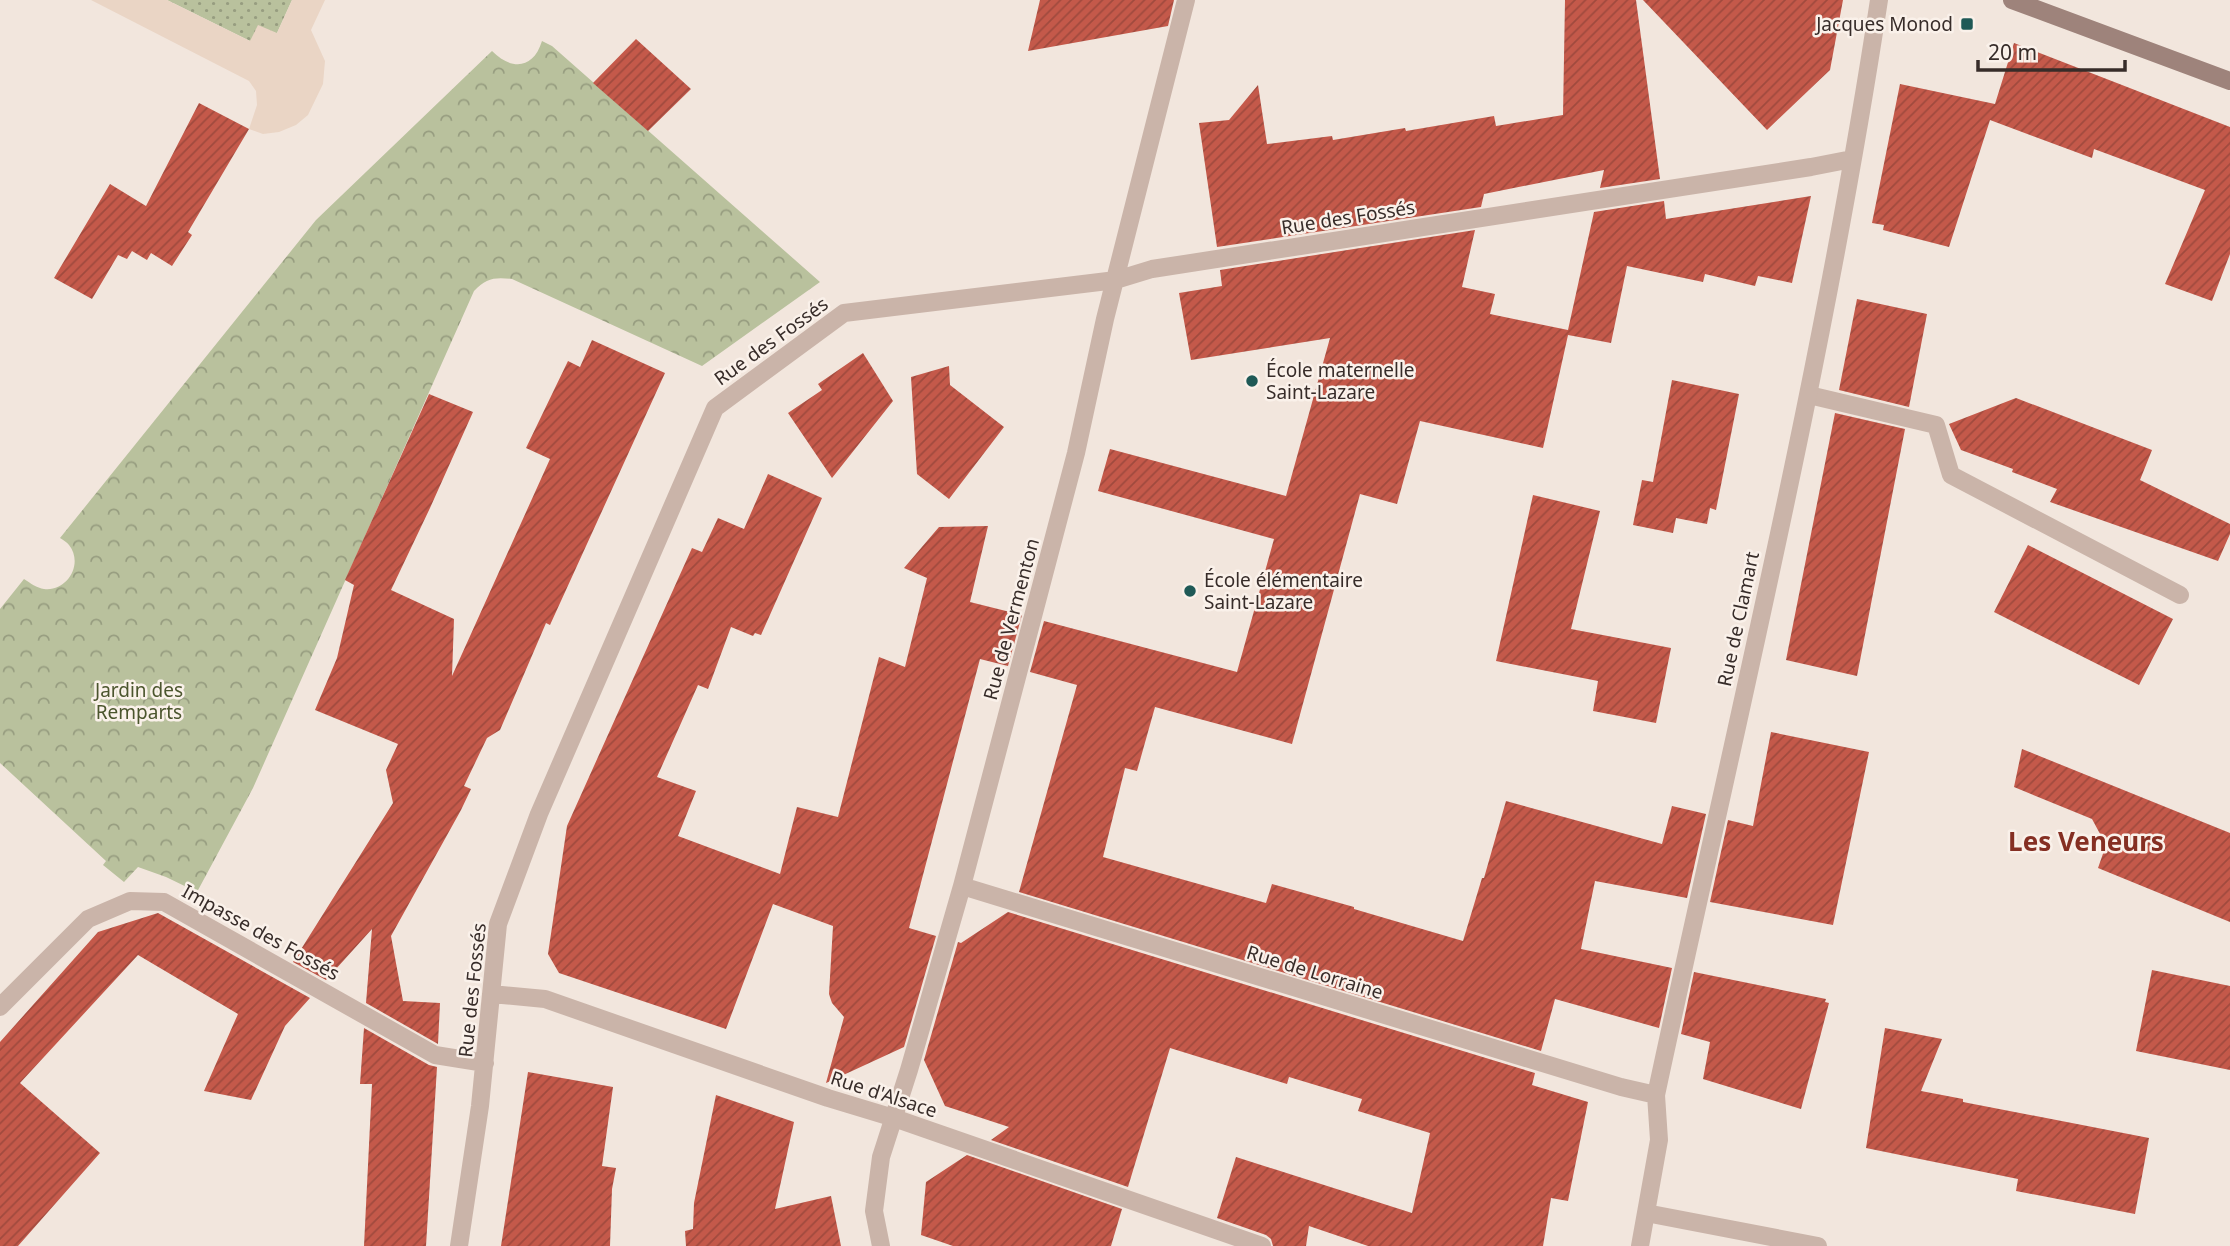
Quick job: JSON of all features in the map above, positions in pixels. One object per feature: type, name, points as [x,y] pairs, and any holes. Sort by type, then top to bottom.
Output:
[{"type":"main road","points":[[2012,0],[2230,81]]},
{"type":"street","name":"Rue de Vermenton","points":[[881,1246],[874,1211],[881,1157],[962,886],[1076,453],[1105,319],[1186,0]]},
{"type":"street","name":"Rue de Clamart","points":[[1640,1246],[1659,1140],[1656,1095],[1809,395],[1878,0]]},
{"type":"street","name":"Rue des Fossés","points":[[459,1246],[485,1063],[498,924],[539,814],[715,408],[844,313],[1116,280],[1152,268],[1852,159]]},
{"type":"street","points":[[1809,395],[1936,425],[1951,475],[2180,595]]},
{"type":"street","name":"Rue de Lorraine","points":[[962,886],[1621,1087],[1656,1095]]},
{"type":"street","name":"Impasse des Fossés","points":[[0,1007],[88,919],[130,901],[164,902],[435,1055],[485,1063]]},
{"type":"street","name":"Rue d'Alsace","points":[[491,994],[545,999],[1262,1246]]},
{"type":"street","points":[[1646,1213],[1818,1246]]},
{"type":"green space","points":[[167,0],[292,0],[277,33],[250,41]]},
{"type":"green space","name":"Jardin des Remparts","points":[[542,41],[552,46],[820,282],[702,366],[512,279],[491,279],[478,287],[253,788],[197,892],[138,867],[124,882],[103,865],[106,861],[0,763],[0,609],[24,579],[44,589],[52,589],[60,586],[71,575],[75,560],[73,552],[60,538],[316,220],[492,51],[507,62],[521,64],[533,57]]},
{"type":"shaded area","points":[[91,0],[167,0],[250,41],[258,25],[277,33],[292,0],[325,0],[311,30],[325,61],[323,84],[308,115],[296,125],[279,132],[263,134],[249,129],[257,105],[256,91],[249,81]]},
{"type":"building","points":[[1040,0],[1174,0],[1168,26],[1028,51]]},
{"type":"building","points":[[1565,0],[1636,0],[1660,179],[1600,188],[1604,170],[1484,194],[1481,207],[1217,247],[1199,123],[1229,120],[1258,85],[1267,144],[1332,136],[1333,140],[1405,128],[1406,131],[1494,116],[1496,126],[1563,115]]},
{"type":"building","points":[[1643,0],[1843,0],[1830,70],[1767,130]]},
{"type":"building","points":[[636,39],[691,89],[648,131],[593,83]]},
{"type":"building","points":[[2014,43],[2230,127],[2230,254],[2212,301],[2165,284],[2205,190],[2094,149],[2092,158],[1990,120],[1949,247],[1883,230],[1884,225],[1872,223],[1900,84],[1995,104]]},
{"type":"building","points":[[199,103],[249,129],[188,232],[192,235],[172,266],[151,253],[147,260],[132,251],[127,259],[118,255],[92,299],[54,278],[110,184],[146,206]]},
{"type":"building","points":[[1811,196],[1792,283],[1758,276],[1755,286],[1705,274],[1703,282],[1627,266],[1611,343],[1568,335],[1543,448],[1420,421],[1397,504],[1360,494],[1292,744],[1155,707],[1137,771],[1125,768],[1103,857],[1266,903],[1272,884],[1463,941],[1506,801],[1662,844],[1672,806],[1706,814],[1687,898],[1595,881],[1581,949],[1672,968],[1659,1028],[1555,999],[1541,1051],[1019,892],[1077,685],[1030,672],[1044,621],[1237,672],[1274,539],[1098,491],[1110,449],[1286,496],[1330,338],[1191,360],[1179,293],[1222,286],[1220,270],[1475,230],[1462,287],[1495,294],[1490,314],[1568,330],[1594,212],[1664,201],[1666,219]]},
{"type":"building","points":[[1857,299],[1927,314],[1909,407],[1839,390]]},
{"type":"building","points":[[592,340],[665,373],[550,625],[546,623],[500,730],[487,738],[464,786],[471,789],[461,810],[391,936],[403,1001],[440,1003],[438,1044],[366,1003],[372,929],[326,980],[293,962],[393,803],[386,770],[398,744],[315,710],[337,658],[354,585],[345,580],[429,394],[473,412],[391,590],[454,619],[452,676],[550,459],[526,448],[568,361],[580,367]]},
{"type":"building","points":[[863,353],[893,401],[832,478],[788,413],[822,390],[818,384]]},
{"type":"building","points":[[949,366],[950,385],[1004,427],[949,499],[917,474],[911,377]]},
{"type":"building","points":[[1672,380],[1739,394],[1716,510],[1710,508],[1707,524],[1676,518],[1673,533],[1633,525],[1642,480],[1653,482]]},
{"type":"building","points":[[2016,398],[2152,450],[2140,480],[2230,524],[2230,534],[2218,561],[2050,502],[2057,489],[1961,450],[1949,424]]},
{"type":"building","points":[[1835,413],[1905,429],[1857,676],[1786,660]]},
{"type":"building","points":[[768,474],[822,498],[761,635],[755,633],[753,636],[731,627],[708,689],[698,685],[657,777],[696,791],[678,836],[780,874],[797,807],[838,817],[879,657],[905,667],[927,578],[904,568],[939,527],[988,526],[970,602],[1022,615],[1008,666],[980,659],[909,928],[936,936],[904,1047],[826,1083],[844,1017],[832,1003],[829,994],[833,926],[773,904],[726,1029],[559,973],[548,954],[567,826],[692,548],[702,552],[718,518],[744,529]]},
{"type":"building","points":[[1533,495],[1600,511],[1571,629],[1671,648],[1656,723],[1593,711],[1598,681],[1496,661]]},
{"type":"building","points":[[2028,545],[2173,619],[2139,685],[1994,612]]},
{"type":"building","points":[[1771,732],[1869,752],[1833,925],[1710,902],[1728,820],[1753,826]]},
{"type":"building","points":[[2022,749],[2230,833],[2230,922],[2098,868],[2106,845],[2092,819],[2014,787]]},
{"type":"building","points":[[1008,912],[1535,1073],[1532,1085],[1588,1102],[1568,1201],[1551,1198],[1543,1246],[1368,1246],[1309,1226],[1306,1246],[1273,1246],[1266,1235],[1217,1218],[1236,1157],[1412,1213],[1430,1133],[1358,1111],[1362,1099],[1289,1077],[1287,1084],[1170,1048],[1128,1187],[991,1140],[1009,1127],[945,1106],[924,1060],[958,942],[961,943]]},
{"type":"building","points":[[158,913],[310,998],[285,1026],[251,1100],[204,1091],[238,1014],[138,955],[20,1083],[100,1153],[18,1246],[0,1246],[0,1042],[98,932]]},
{"type":"building","points":[[2152,970],[2230,986],[2230,1070],[2136,1051]]},
{"type":"building","points":[[1694,972],[1826,999],[1825,1002],[1829,1003],[1801,1109],[1703,1079],[1710,1042],[1681,1034]]},
{"type":"building","points":[[364,1028],[437,1067],[426,1246],[364,1246],[372,1084],[360,1084]]},
{"type":"building","points":[[1885,1028],[1942,1039],[1921,1091],[1963,1099],[1963,1102],[2149,1138],[2135,1214],[2016,1191],[2018,1179],[1866,1148]]},
{"type":"building","points":[[528,1072],[613,1087],[602,1166],[616,1168],[612,1189],[610,1246],[501,1246]]},
{"type":"building","points":[[716,1095],[794,1122],[775,1209],[831,1196],[841,1246],[686,1246],[685,1231],[693,1229],[694,1203]]},
{"type":"building","points":[[967,1155],[1122,1209],[1111,1246],[953,1246],[921,1235],[926,1182]]},
{"type":"place","name":"Jacques Monod","points":[[1967,24]]},
{"type":"place","name":"École maternelle Saint-Lazare","points":[[1252,381]]},
{"type":"place","name":"École élémentaire Saint-Lazare","points":[[1190,591]]},
{"type":"district","name":"Les Veneurs","points":[[2086,842]]}]
